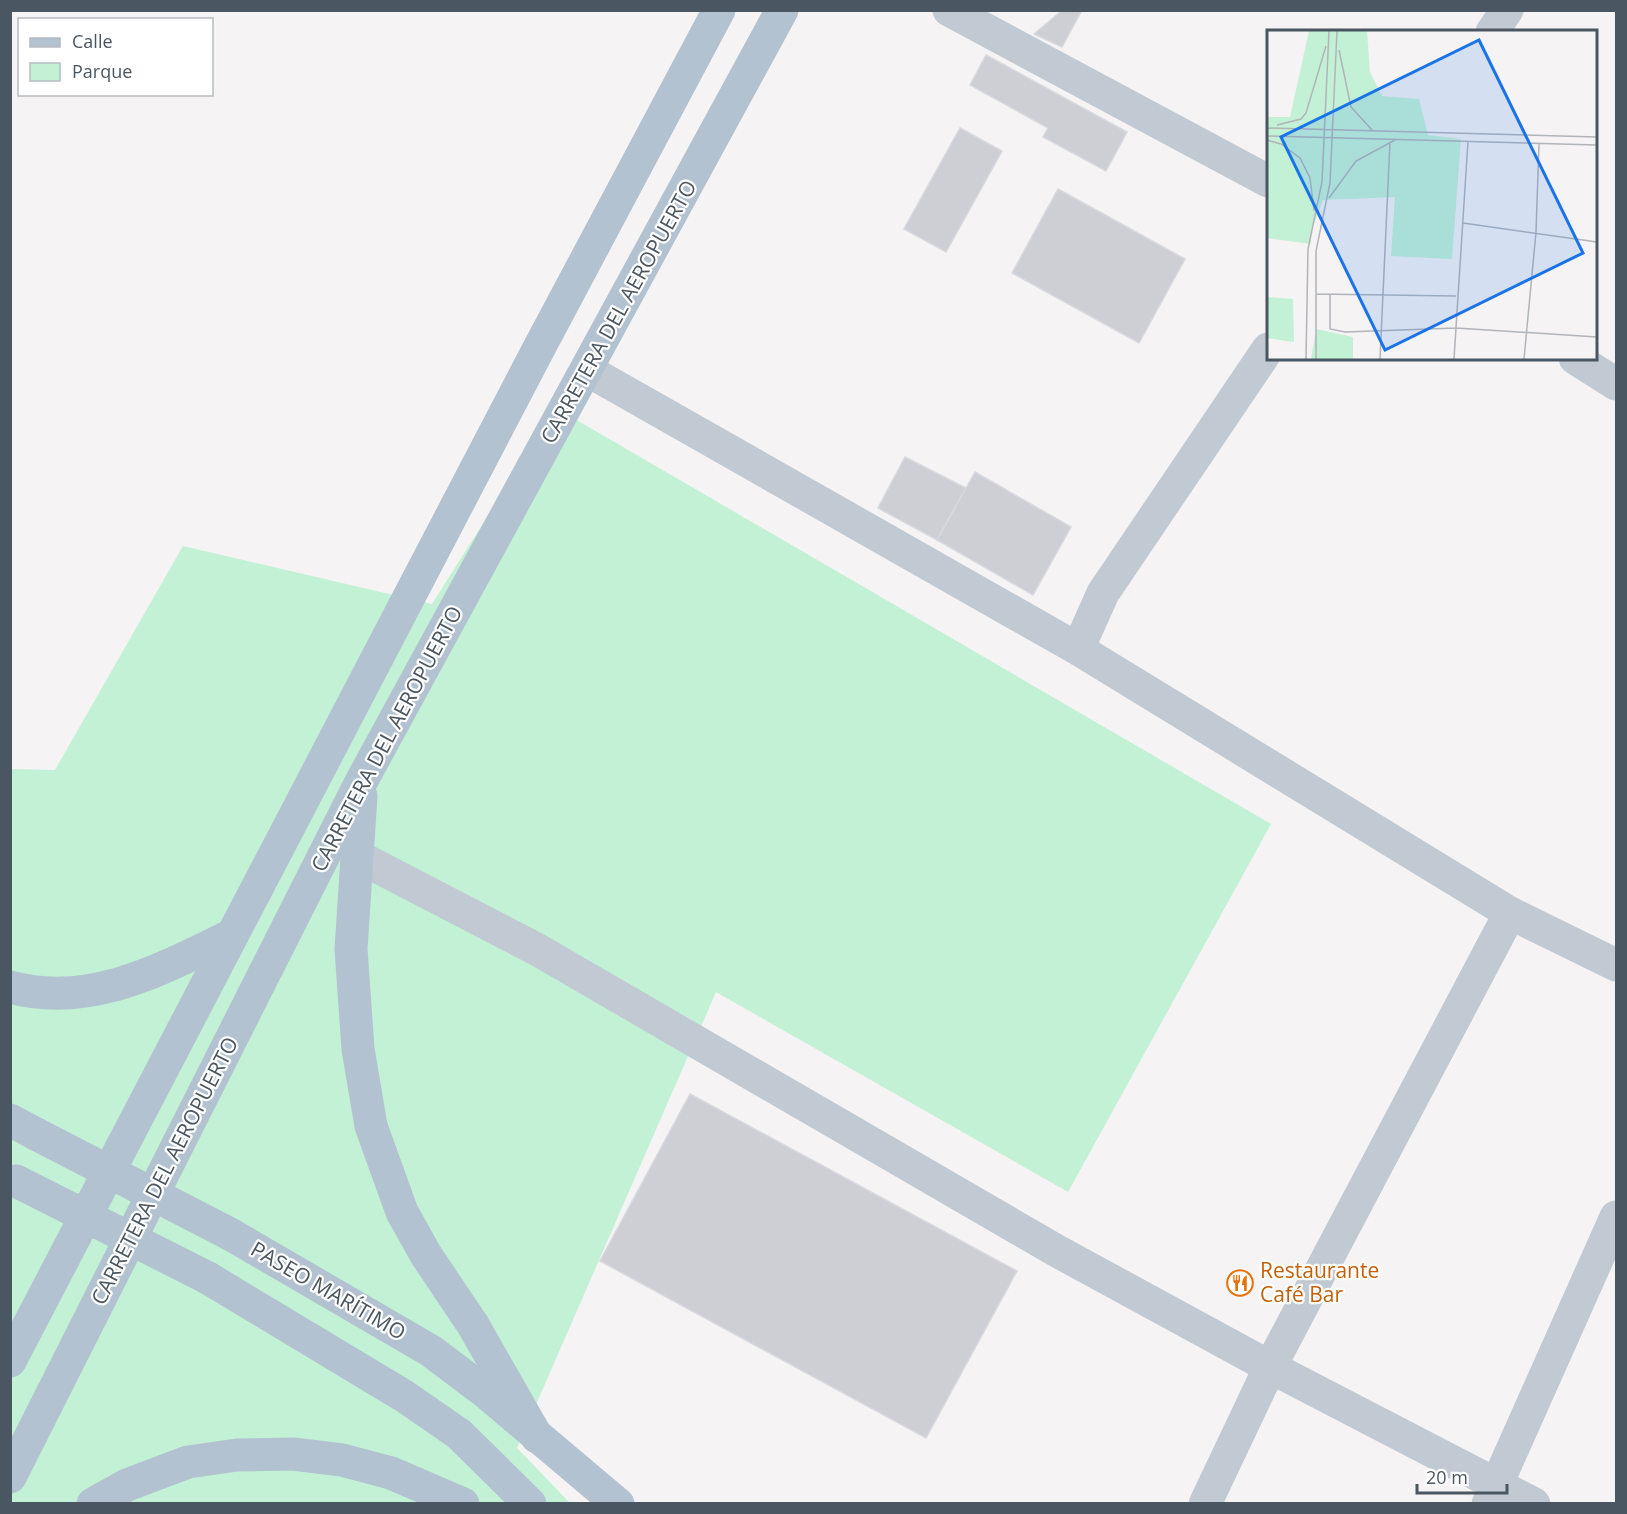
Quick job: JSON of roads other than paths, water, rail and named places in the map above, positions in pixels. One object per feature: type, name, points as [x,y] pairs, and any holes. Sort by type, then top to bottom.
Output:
[{"type":"main road","points":[[10,1361],[532,360],[719,10]]},
{"type":"main road","name":"CARRETERA DEL AEROPUERTO","points":[[10,1477],[362,782],[782,10]]},
{"type":"main road","points":[[362,782],[351,949],[358,1049],[371,1126],[402,1212],[426,1255],[473,1325],[537,1437]]},
{"type":"main road","points":[[10,987],[25,991],[69,994],[105,987],[148,975],[232,935]]},
{"type":"main road","name":"PASEO MARÍTIMO","points":[[23,1127],[230,1234],[431,1351],[484,1391],[618,1503]]},
{"type":"main road","points":[[13,1180],[208,1278],[404,1396],[459,1434],[530,1503]]},
{"type":"main road","points":[[93,1503],[127,1485],[188,1462],[237,1455],[293,1454],[342,1460],[391,1473],[463,1503]]},
{"type":"street","points":[[949,10],[1267,180]]},
{"type":"street","points":[[1493,30],[1507,10]]},
{"type":"street","points":[[1078,649],[1103,593],[1267,352]]},
{"type":"street","points":[[1578,360],[1617,384]]},
{"type":"street","points":[[587,370],[1078,649],[1510,914],[1617,965]]},
{"type":"street","points":[[357,856],[538,950],[1058,1251],[1270,1367],[1492,1494],[1534,1503]]},
{"type":"street","points":[[1205,1503],[1270,1367],[1510,914]]},
{"type":"street","points":[[1492,1494],[1617,1217]]},
{"type":"place","name":"Restaurante Café Bar","points":[[1240,1283]]}]
